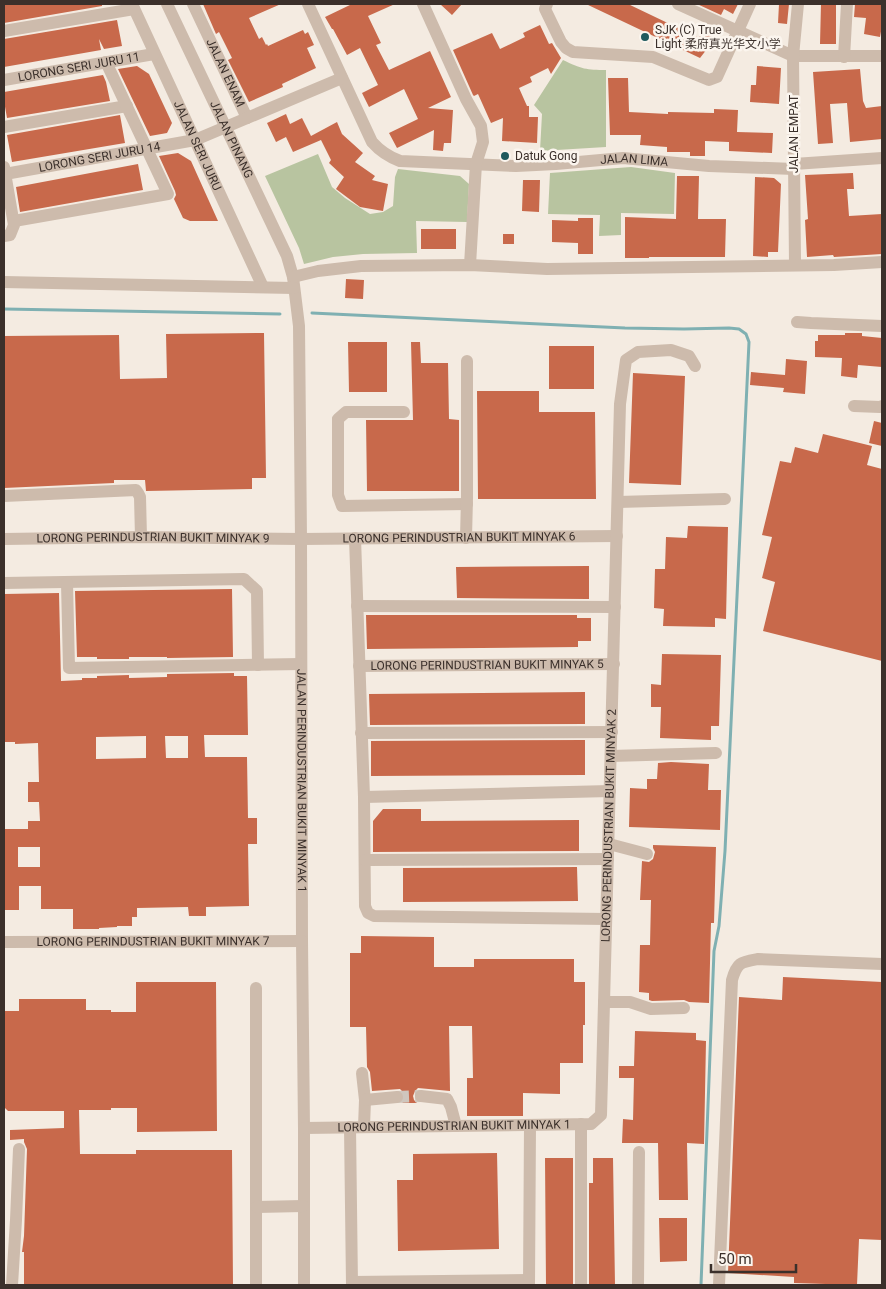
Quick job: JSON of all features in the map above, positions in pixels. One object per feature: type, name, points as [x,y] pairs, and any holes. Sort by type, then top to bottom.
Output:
[{"type":"street","name":"JALAN PINANG","points":[[167,4],[287,256],[294,282]]},
{"type":"street","name":"JALAN ENAM","points":[[193,4],[246,118],[195,140]]},
{"type":"street","name":"JALAN LIMA","points":[[308,4],[372,142],[379,150],[391,158],[400,161],[516,166],[623,158],[709,166],[794,166],[882,158]]},
{"type":"street","points":[[423,4],[466,99],[481,126],[483,142],[476,164],[470,265]]},
{"type":"street","points":[[547,4],[545,9],[560,42],[573,52],[653,57],[709,80],[717,77],[750,4]]},
{"type":"street","points":[[678,4],[794,56],[882,56]]},
{"type":"street","name":"JALAN EMPAT","points":[[795,264],[794,56],[798,4]]},
{"type":"street","points":[[844,57],[847,4]]},
{"type":"street","points":[[4,31],[133,7]]},
{"type":"street","name":"JALAN SERI JURU","points":[[133,7],[263,287]]},
{"type":"street","name":"LORONG SERI JURU 11","points":[[4,80],[154,54]]},
{"type":"street","points":[[14,221],[168,194],[106,62]]},
{"type":"street","points":[[246,118],[342,78]]},
{"type":"street","points":[[4,128],[127,106]]},
{"type":"street","name":"LORONG SERI JURU 14","points":[[4,170],[195,140]]},
{"type":"street","points":[[4,170],[14,221],[10,235],[4,236]]},
{"type":"street","points":[[4,282],[263,287],[294,282],[318,271],[361,266],[470,265],[546,269],[882,262]]},
{"type":"street","name":"JALAN PERINDUSTRIAN BUKIT MINYAK 1","points":[[294,282],[299,326],[304,1285]]},
{"type":"street","points":[[797,322],[882,326]]},
{"type":"street","name":"LORONG PERINDUSTRIAN BUKIT MINYAK 2","points":[[601,1115],[620,404],[626,360],[638,352],[671,350],[689,356],[695,366]]},
{"type":"street","points":[[466,538],[467,362]]},
{"type":"street","points":[[854,406],[882,406]]},
{"type":"street","points":[[404,412],[346,412],[338,419],[338,495],[342,506],[467,504]]},
{"type":"street","points":[[4,496],[136,490],[140,497],[141,537]]},
{"type":"street","points":[[618,502],[725,499]]},
{"type":"street","name":"LORONG PERINDUSTRIAN BUKIT MINYAK 6","points":[[301,539],[617,536]]},
{"type":"street","name":"LORONG PERINDUSTRIAN BUKIT MINYAK 9","points":[[4,539],[141,537],[301,539]]},
{"type":"street","points":[[355,538],[364,797],[365,906],[368,913],[374,916],[606,919]]},
{"type":"street","points":[[4,583],[244,579],[257,591],[258,665]]},
{"type":"street","points":[[67,583],[69,668],[301,664]]},
{"type":"street","points":[[357,606],[615,607]]},
{"type":"street","name":"LORONG PERINDUSTRIAN BUKIT MINYAK 5","points":[[359,666],[614,664]]},
{"type":"street","points":[[361,733],[612,732]]},
{"type":"street","points":[[611,756],[716,753]]},
{"type":"street","points":[[364,797],[610,791]]},
{"type":"street","points":[[608,844],[647,854]]},
{"type":"street","points":[[365,860],[608,859]]},
{"type":"street","name":"LORONG PERINDUSTRIAN BUKIT MINYAK 7","points":[[4,942],[302,941]]},
{"type":"street","points":[[719,1285],[732,980],[735,968],[742,962],[758,959],[882,964]]},
{"type":"street","points":[[256,988],[256,1285]]},
{"type":"street","points":[[604,1002],[630,1002],[652,1009],[684,1008]]},
{"type":"street","points":[[362,1073],[365,1100],[364,1127]]},
{"type":"street","points":[[420,1096],[447,1099],[456,1126]]},
{"type":"street","points":[[365,1100],[397,1097]]},
{"type":"street","name":"LORONG PERINDUSTRIAN BUKIT MINYAK 1","points":[[304,1128],[591,1124],[601,1115]]},
{"type":"street","points":[[581,1124],[581,1285]]},
{"type":"street","points":[[350,1127],[352,1284],[529,1282],[530,1125]]},
{"type":"street","points":[[12,1285],[18,1149]]},
{"type":"street","points":[[638,1285],[639,1152]]},
{"type":"street","points":[[257,1207],[303,1206]]},
{"type":"green space","points":[[563,60],[584,68],[606,70],[606,147],[540,151],[542,114],[534,105]]},
{"type":"green space","points":[[318,154],[332,187],[370,214],[383,212],[393,206],[395,177],[398,169],[460,176],[469,184],[467,222],[416,221],[417,253],[363,254],[333,257],[304,264],[299,248],[265,176]]},
{"type":"green space","points":[[631,167],[675,173],[674,214],[621,213],[621,235],[599,236],[600,215],[548,214],[550,173]]},
{"type":"building","points":[[4,4],[102,4],[102,6],[4,23]]},
{"type":"building","points":[[203,4],[281,4],[249,18],[259,39],[262,37],[268,46],[303,30],[305,34],[308,32],[314,45],[307,48],[316,68],[282,84],[283,87],[249,102],[228,60],[232,58],[219,32],[216,34]]},
{"type":"building","points":[[352,4],[395,4],[368,16],[381,43],[376,45],[389,70],[430,51],[451,97],[428,108],[453,110],[451,143],[444,143],[443,151],[433,150],[434,130],[397,148],[389,133],[418,119],[404,89],[369,107],[362,93],[378,85],[360,48],[347,55],[325,17]]},
{"type":"building","points":[[440,4],[462,4],[452,15]]},
{"type":"building","points":[[586,4],[628,4],[699,38],[705,25],[714,29],[710,35],[714,40],[700,58]]},
{"type":"building","points":[[697,4],[738,4],[733,14],[724,9],[721,15]]},
{"type":"building","points":[[779,4],[789,4],[787,24],[778,23]]},
{"type":"building","points":[[821,4],[836,4],[836,44],[820,44]]},
{"type":"building","points":[[855,4],[882,4],[880,37],[864,34],[866,18],[854,17]]},
{"type":"building","points":[[117,20],[122,46],[104,49],[99,39],[101,50],[4,67],[4,39]]},
{"type":"building","points":[[540,25],[549,44],[552,43],[561,58],[551,74],[548,68],[530,77],[532,82],[519,88],[527,106],[529,106],[529,117],[538,117],[537,143],[502,141],[503,118],[491,123],[478,94],[473,95],[453,50],[492,33],[500,49],[525,37],[523,33]]},
{"type":"building","points":[[137,66],[149,74],[172,123],[167,133],[150,136],[118,69]]},
{"type":"building","points":[[757,66],[781,68],[779,104],[750,102],[751,85],[756,85]]},
{"type":"building","points":[[860,69],[863,101],[866,108],[882,106],[882,139],[850,142],[847,103],[830,104],[833,143],[818,144],[813,72]]},
{"type":"building","points":[[103,75],[110,101],[7,118],[4,92]]},
{"type":"building","points":[[608,78],[628,78],[629,112],[668,114],[668,112],[714,113],[714,109],[738,110],[737,132],[773,133],[772,153],[729,151],[729,142],[705,141],[705,156],[690,156],[690,152],[667,152],[667,147],[640,145],[641,135],[610,135]]},
{"type":"building","points":[[286,114],[290,124],[302,118],[311,136],[337,122],[342,134],[363,153],[355,162],[375,176],[372,180],[388,184],[383,211],[360,207],[336,189],[344,177],[329,163],[331,160],[321,140],[293,152],[286,137],[276,142],[267,123]]},
{"type":"building","points":[[120,115],[125,143],[12,162],[7,135]]},
{"type":"building","points":[[178,153],[191,161],[218,221],[190,221],[183,218],[174,199],[175,191],[159,156]]},
{"type":"building","points":[[138,164],[143,190],[20,212],[16,187]]},
{"type":"building","points":[[853,173],[854,189],[847,189],[849,216],[882,214],[882,254],[807,257],[805,220],[808,219],[805,175]]},
{"type":"building","points":[[677,176],[699,176],[698,219],[726,219],[725,257],[625,258],[625,217],[676,219]]},
{"type":"building","points":[[755,177],[774,178],[781,184],[778,252],[768,252],[768,257],[753,256]]},
{"type":"building","points":[[523,180],[540,180],[539,212],[522,211]]},
{"type":"building","points":[[578,218],[593,218],[593,254],[578,254],[578,243],[552,242],[552,220],[578,221]]},
{"type":"building","points":[[421,229],[456,229],[456,249],[421,249]]},
{"type":"building","points":[[503,234],[514,234],[514,244],[503,244]]},
{"type":"building","points":[[346,279],[364,280],[363,299],[345,298]]},
{"type":"building","points":[[264,333],[266,478],[252,478],[252,489],[146,491],[145,480],[114,480],[114,483],[4,488],[4,336],[119,335],[120,379],[167,378],[166,334]]},
{"type":"building","points":[[845,333],[862,333],[862,336],[882,338],[882,367],[858,365],[857,378],[841,376],[842,358],[815,357],[815,341],[818,341],[818,335],[845,335]]},
{"type":"building","points":[[348,342],[387,342],[387,392],[349,392]]},
{"type":"building","points":[[411,342],[420,342],[421,363],[448,363],[449,419],[459,420],[459,491],[367,491],[366,420],[413,420]]},
{"type":"building","points":[[549,346],[594,346],[594,389],[549,389]]},
{"type":"building","points":[[786,359],[807,361],[805,394],[783,392],[784,388],[750,385],[751,372],[785,375]]},
{"type":"building","points":[[633,373],[685,376],[681,485],[629,483]]},
{"type":"building","points":[[477,391],[539,391],[539,412],[595,412],[596,499],[478,499]]},
{"type":"building","points":[[874,421],[882,423],[882,446],[869,443]]},
{"type":"building","points":[[823,434],[872,446],[867,465],[882,469],[882,661],[763,631],[775,582],[762,578],[772,537],[762,535],[780,461],[791,463],[795,447],[818,453]]},
{"type":"building","points":[[688,526],[728,527],[726,619],[715,618],[715,627],[663,626],[664,609],[654,608],[655,569],[665,569],[666,537],[687,538]]},
{"type":"building","points":[[589,566],[589,599],[457,598],[456,567]]},
{"type":"building","points":[[232,589],[233,657],[129,657],[129,659],[97,659],[97,657],[77,657],[75,591]]},
{"type":"building","points":[[59,593],[61,681],[97,678],[97,676],[129,675],[129,678],[167,677],[167,674],[234,673],[234,676],[247,676],[248,735],[204,735],[205,757],[247,757],[248,818],[257,818],[257,844],[248,844],[249,906],[206,907],[206,916],[189,916],[188,907],[137,908],[137,917],[132,917],[132,926],[73,929],[73,909],[41,909],[41,886],[19,886],[19,910],[4,910],[4,829],[28,829],[28,821],[40,821],[39,802],[28,802],[28,782],[39,782],[38,743],[15,744],[15,742],[4,742],[4,594]],"holes":[[[146,736],[146,758],[96,759],[96,737]],[[165,736],[188,736],[188,758],[166,758]],[[18,847],[40,847],[40,867],[18,867]]]},
{"type":"building","points":[[366,615],[577,615],[577,618],[591,618],[591,641],[578,641],[578,647],[367,649]]},
{"type":"building","points":[[662,654],[721,655],[719,726],[711,726],[711,740],[660,738],[661,707],[651,707],[651,684],[661,685]]},
{"type":"building","points":[[585,692],[585,724],[370,725],[369,694]]},
{"type":"building","points":[[585,740],[585,775],[371,776],[371,741]]},
{"type":"building","points":[[658,763],[709,764],[708,790],[721,790],[720,830],[629,827],[630,788],[647,789],[647,779],[657,779]]},
{"type":"building","points":[[383,809],[421,809],[421,821],[579,820],[579,851],[373,852],[373,821]]},
{"type":"building","points":[[653,845],[716,847],[714,923],[711,923],[709,1003],[684,1000],[652,1001],[649,1000],[649,993],[639,992],[640,945],[650,945],[651,900],[640,900],[642,861],[649,862],[653,859],[655,852]]},
{"type":"building","points":[[577,867],[578,901],[403,902],[403,868]]},
{"type":"building","points":[[361,936],[434,937],[434,967],[474,967],[474,959],[574,959],[574,982],[585,982],[583,1063],[560,1063],[560,1094],[523,1093],[523,1116],[467,1116],[467,1078],[473,1078],[472,1026],[449,1026],[450,1091],[418,1088],[413,1096],[417,1103],[402,1103],[405,1100],[405,1096],[400,1089],[372,1091],[370,1072],[367,1067],[366,1027],[350,1027],[350,953],[361,953]]},
{"type":"building","points":[[783,977],[882,982],[882,1240],[859,1239],[857,1285],[794,1283],[794,1277],[728,1273],[739,997],[782,1000]]},
{"type":"building","points":[[136,982],[216,982],[217,1131],[137,1132],[137,1108],[79,1110],[80,1154],[136,1154],[136,1150],[232,1150],[233,1285],[24,1285],[24,1252],[22,1252],[27,1149],[24,1139],[10,1140],[10,1130],[64,1128],[64,1111],[8,1111],[4,1107],[4,1011],[19,1011],[19,999],[86,999],[86,1010],[136,1012]]},
{"type":"building","points":[[635,1031],[696,1033],[696,1040],[706,1041],[704,1144],[687,1143],[688,1200],[659,1200],[658,1143],[622,1143],[623,1119],[633,1120],[634,1078],[619,1078],[619,1066],[634,1066]]},
{"type":"building","points":[[497,1153],[499,1249],[398,1251],[397,1180],[413,1180],[413,1154]]},
{"type":"building","points":[[545,1158],[573,1158],[573,1285],[546,1285]]},
{"type":"building","points":[[593,1158],[613,1158],[615,1285],[589,1285],[589,1183],[593,1183]]},
{"type":"building","points":[[659,1218],[687,1218],[687,1261],[660,1262]]},
{"type":"waterway","points":[[4,309],[280,314]]},
{"type":"waterway","points":[[312,313],[625,328],[729,328],[739,329],[746,334],[749,342],[725,851],[719,926],[714,951],[701,1285]]},
{"type":"tunnel","points":[[397,1097],[421,1096]]},
{"type":"place","name":"SJK (C) True Light 柔府真光华文小学","points":[[645,37]]},
{"type":"place","name":"Datuk Gong","points":[[505,156]]}]
